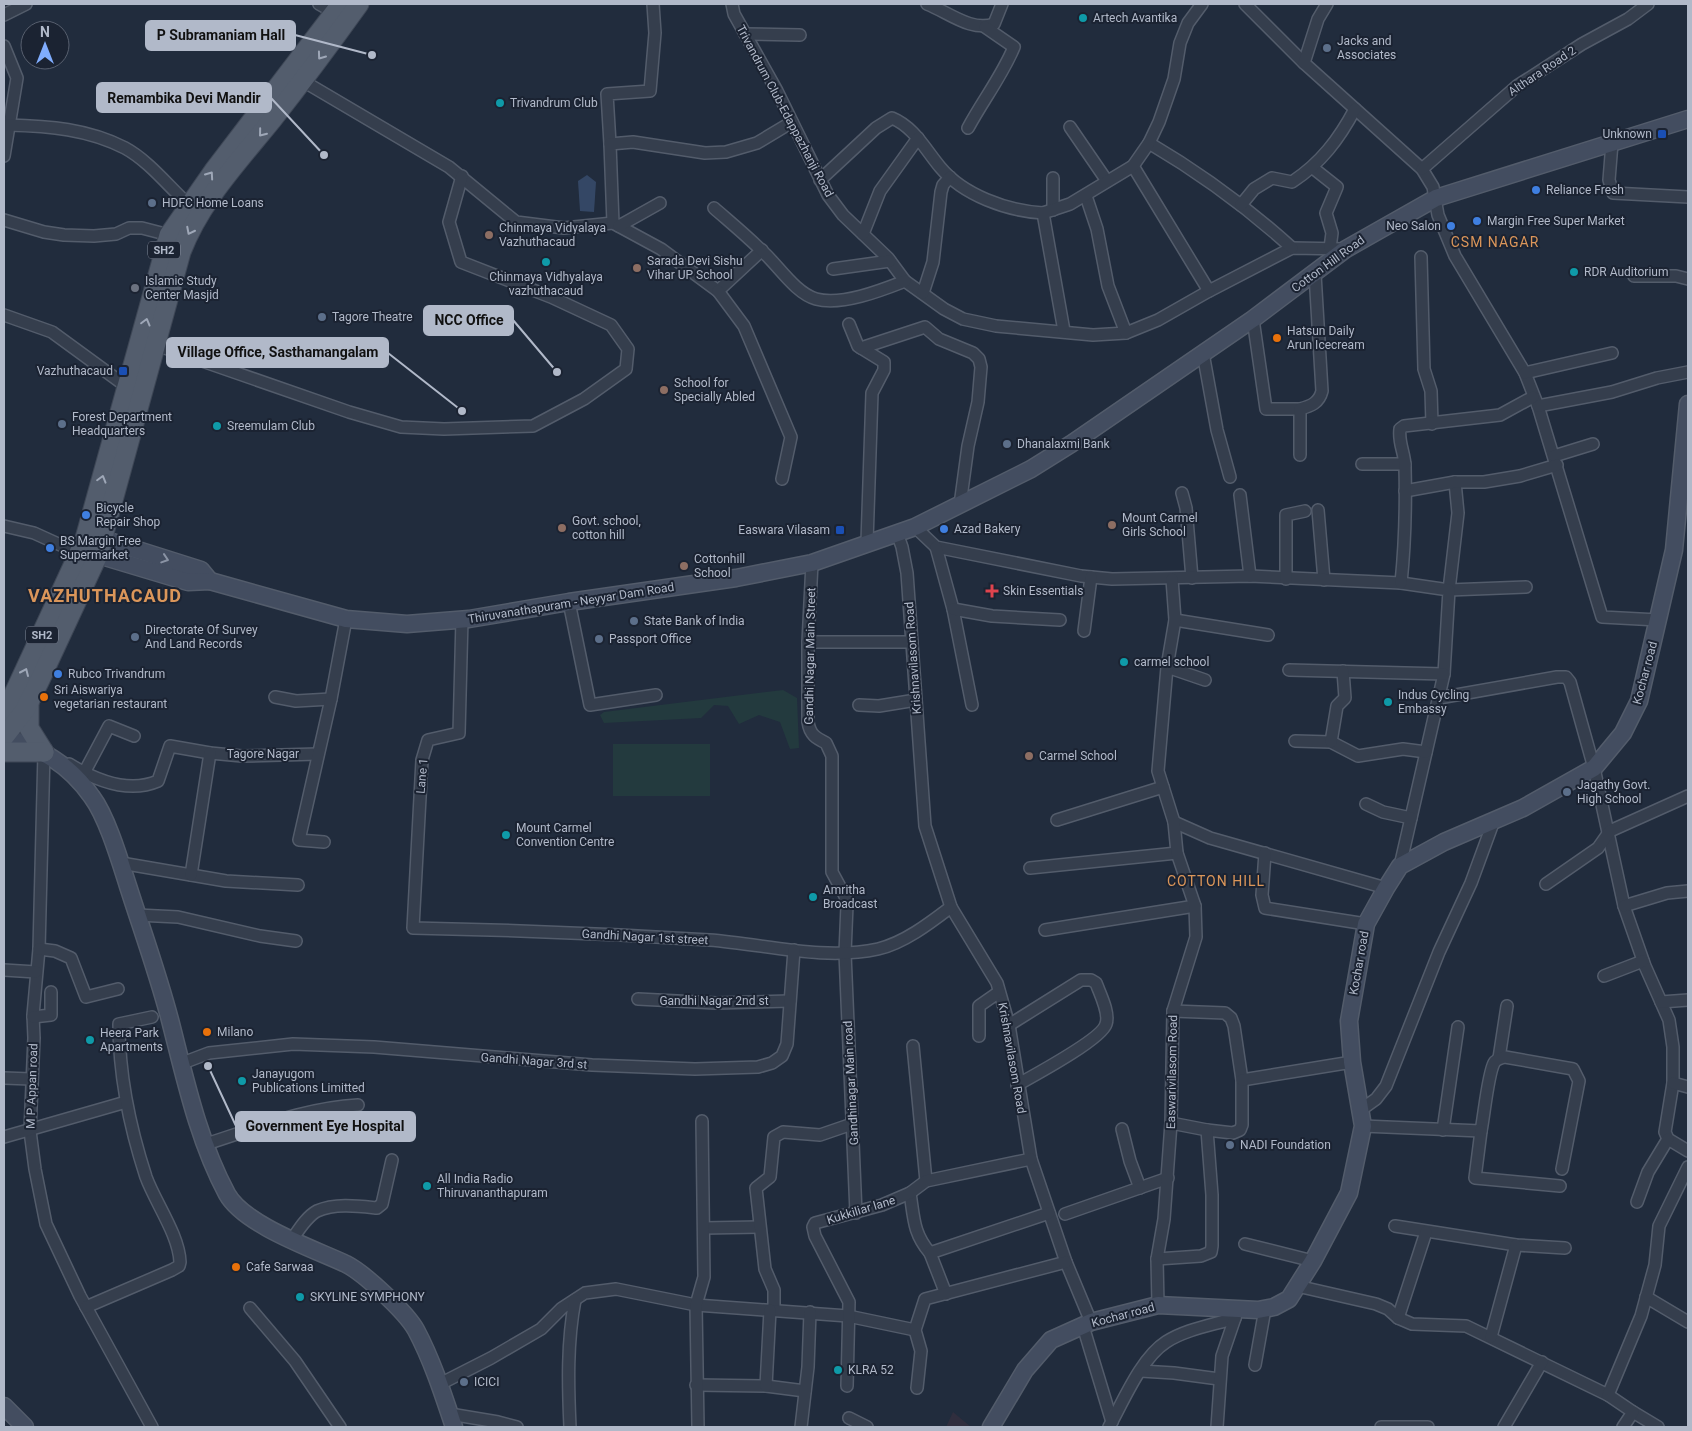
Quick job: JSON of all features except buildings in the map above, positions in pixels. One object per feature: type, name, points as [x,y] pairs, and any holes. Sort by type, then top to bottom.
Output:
[{"type":"main road","points":[[359,4],[303,81],[227,176],[188,232],[180,252],[156,345],[135,392],[91,547],[30,700],[4,741],[44,752],[70,771],[93,798],[121,863],[170,1019],[180,1064],[206,1144],[228,1196],[242,1211],[291,1241],[347,1265],[368,1280],[415,1327],[440,1384],[452,1421]]},
{"type":"main road","name":"SH2","points":[[135,392],[169,235],[331,7]]},
{"type":"main road","name":"Cotton Hill Road","points":[[1031,469],[1071,444],[1253,319],[1315,274],[1338,248],[1436,198],[1688,119]]},
{"type":"main road","name":"Kochar road","points":[[991,1427],[1025,1370],[1051,1340],[1087,1324],[1158,1305],[1236,1314],[1274,1307],[1289,1299],[1313,1261],[1349,1193],[1363,1126],[1362,1109],[1352,1062],[1349,1021],[1366,924],[1400,866],[1444,842],[1493,823],[1594,768],[1623,733],[1639,701],[1674,550],[1688,404]]},
{"type":"main road","name":"Thiruvanathapuram - Neyyar Dam Road","points":[[91,547],[188,582],[210,581],[346,619],[407,624],[462,619],[736,578],[812,562],[915,527],[1031,469]]},
{"type":"main road","name":"SH2","points":[[4,716],[91,547]]},
{"type":"main road","points":[[30,700],[29,728],[44,752]]},
{"type":"main road","points":[[4,1406],[25,1427]]},
{"type":"street","points":[[4,15],[26,4]]},
{"type":"street","points":[[616,225],[607,94],[650,92],[655,32],[653,4]]},
{"type":"street","name":"Trivandrum Club-Edappazhanji Road","points":[[732,4],[745,34],[777,91],[820,180],[843,215],[890,261],[906,281],[944,309],[964,319],[979,324],[1093,335],[1126,333],[1158,320],[1292,248],[1338,248]]},
{"type":"street","points":[[927,4],[975,26],[985,27],[994,24],[1002,4]]},
{"type":"street","points":[[820,180],[885,120],[892,118],[899,121],[918,138],[950,177],[973,194],[1011,207],[1048,211],[1086,196],[1133,166],[1148,143],[1174,79],[1180,43],[1188,23],[1202,4]]},
{"type":"street","points":[[1245,4],[1304,63],[1422,169],[1433,187],[1438,215],[1455,256],[1525,373],[1556,460],[1602,617],[1658,620]]},
{"type":"street","points":[[1304,63],[1318,19],[1326,4]]},
{"type":"street","name":"Althara Road 2","points":[[1422,169],[1517,86],[1644,5]]},
{"type":"street","points":[[968,128],[984,97],[1006,67],[1014,47],[985,27]]},
{"type":"street","points":[[745,34],[800,36]]},
{"type":"street","points":[[4,46],[17,78],[4,154]]},
{"type":"street","points":[[303,81],[462,176],[516,222],[564,228],[616,225],[660,203]]},
{"type":"street","points":[[1241,205],[1254,189],[1272,178],[1292,182],[1312,168],[1342,135],[1355,109]]},
{"type":"street","points":[[610,144],[634,142],[705,154],[726,152],[757,143],[792,122]]},
{"type":"street","points":[[8,125],[41,125],[83,132],[126,149],[189,205]]},
{"type":"street","points":[[1070,127],[1107,181]]},
{"type":"street","points":[[863,234],[880,191],[918,138]]},
{"type":"street","points":[[1148,143],[1198,172],[1292,248]]},
{"type":"street","points":[[1612,143],[1609,180],[1613,193],[1688,197]]},
{"type":"street","points":[[1133,166],[1209,291]]},
{"type":"street","points":[[1312,168],[1337,187],[1326,212],[1338,248]]},
{"type":"street","points":[[156,345],[349,412],[402,427],[444,429],[533,426],[584,399],[626,369],[628,349],[610,325],[551,298],[461,262],[449,222],[462,176]]},
{"type":"street","points":[[923,293],[933,262],[941,192],[943,185],[950,177]]},
{"type":"street","points":[[1053,178],[1048,211],[1064,331]]},
{"type":"street","points":[[1086,196],[1097,229],[1108,286],[1126,333]]},
{"type":"street","points":[[714,208],[762,250],[800,289],[816,299],[834,300],[864,296],[906,281]]},
{"type":"street","points":[[4,220],[44,232],[64,235],[116,234],[129,228],[142,228],[169,235]]},
{"type":"street","points":[[616,225],[660,249],[718,291],[744,326],[791,438],[782,479]]},
{"type":"street","points":[[718,291],[762,250]]},
{"type":"street","points":[[1420,257],[1424,369],[1431,391],[1432,424]]},
{"type":"street","points":[[833,268],[890,261]]},
{"type":"street","points":[[1253,319],[1266,409],[1300,409],[1311,406],[1320,397],[1322,391],[1315,274]]},
{"type":"street","points":[[1634,276],[1676,276],[1688,279]]},
{"type":"street","points":[[4,316],[52,332],[135,392]]},
{"type":"street","points":[[849,324],[861,348],[884,362],[884,370],[872,393],[867,542]]},
{"type":"street","points":[[861,348],[925,327],[939,339],[973,353],[979,359],[982,378],[968,446],[960,505]]},
{"type":"street","points":[[1203,353],[1217,430],[1230,478]]},
{"type":"street","points":[[1525,373],[1612,353]]},
{"type":"street","points":[[1400,583],[1406,531],[1405,464],[1399,444],[1400,429],[1404,426],[1500,415],[1535,401],[1612,392],[1657,378],[1688,372]]},
{"type":"street","points":[[1300,409],[1300,455]]},
{"type":"street","points":[[1405,491],[1455,482],[1484,482],[1502,479],[1556,460],[1593,444]]},
{"type":"street","points":[[1362,464],[1405,464]]},
{"type":"street","points":[[1400,866],[1444,674],[1449,590],[1458,513],[1455,482]]},
{"type":"street","points":[[1182,493],[1187,515],[1192,578]]},
{"type":"street","points":[[1240,495],[1250,576]]},
{"type":"street","points":[[1318,510],[1324,580]]},
{"type":"street","points":[[1286,579],[1286,515],[1306,511]]},
{"type":"street","points":[[4,526],[91,547]]},
{"type":"street","points":[[915,527],[936,547],[953,610],[972,705]]},
{"type":"street","name":"Krishnavilasom Road","points":[[897,533],[906,560],[925,826],[950,908],[984,958],[1000,992],[1009,1025],[1017,1085],[1031,1159],[1087,1324],[1110,1424]]},
{"type":"street","points":[[936,547],[1091,577],[1172,579],[1250,576],[1400,583],[1449,590],[1526,587]]},
{"type":"street","name":"Gandhi Nagar Main Street","points":[[812,562],[808,642],[808,722],[809,730],[814,737],[826,743],[832,756],[832,872],[846,896],[845,953]]},
{"type":"street","points":[[1084,632],[1091,577]]},
{"type":"street","name":"Easwarivilasom Road","points":[[1158,1305],[1158,1259],[1168,1178],[1171,1122],[1173,1012],[1196,937],[1195,906],[1177,853],[1174,822],[1158,771],[1167,667],[1175,620],[1172,579]]},
{"type":"street","points":[[569,602],[590,705],[656,695]]},
{"type":"street","points":[[953,610],[992,616],[1060,620]]},
{"type":"street","name":"Tagore Nagar","points":[[44,752],[98,780],[127,786],[148,786],[158,781],[170,746],[242,756],[318,754],[332,699],[346,619]]},
{"type":"street","name":"Lane 1","points":[[413,928],[422,760],[428,740],[459,733],[462,619]]},
{"type":"street","points":[[1175,620],[1268,635]]},
{"type":"street","points":[[808,642],[912,642]]},
{"type":"street","points":[[1167,667],[1205,680]]},
{"type":"street","points":[[1289,670],[1444,674]]},
{"type":"street","points":[[1331,742],[1337,706],[1345,698],[1343,671]]},
{"type":"street","points":[[1439,698],[1566,677],[1573,688],[1610,831],[1624,906],[1643,960],[1669,1020],[1673,1047],[1673,1083],[1665,1132],[1668,1139],[1688,1151]]},
{"type":"street","points":[[275,697],[296,701],[332,699]]},
{"type":"street","points":[[859,705],[880,706],[916,700]]},
{"type":"street","points":[[84,773],[109,726],[134,736]]},
{"type":"street","points":[[1295,741],[1331,742],[1358,756],[1403,749],[1426,752]]},
{"type":"street","name":"M P Appan road","points":[[44,752],[45,777],[39,949],[33,1017],[34,1038],[30,1131],[46,1224],[86,1307],[152,1427]]},
{"type":"street","points":[[191,875],[210,753]]},
{"type":"street","points":[[318,754],[299,840],[324,842]]},
{"type":"street","points":[[1058,820],[1163,787]]},
{"type":"street","points":[[1546,884],[1598,848],[1610,831],[1688,796]]},
{"type":"street","points":[[1366,804],[1384,812],[1411,818]]},
{"type":"street","points":[[1174,822],[1210,838],[1386,888]]},
{"type":"street","points":[[1362,1109],[1376,1099],[1386,1086],[1440,952],[1471,883],[1493,823]]},
{"type":"street","points":[[1030,868],[1177,853]]},
{"type":"street","points":[[1265,854],[1262,895],[1265,908],[1366,924]]},
{"type":"street","points":[[121,863],[226,881],[298,885]]},
{"type":"street","points":[[1624,906],[1688,890]]},
{"type":"street","points":[[1045,930],[1195,906]]},
{"type":"street","points":[[794,950],[845,953],[881,948],[928,924],[950,908]]},
{"type":"street","points":[[137,915],[178,917],[260,936],[296,941]]},
{"type":"street","name":"Gandhi Nagar 1st street","points":[[413,928],[495,929],[711,940],[794,950]]},
{"type":"street","points":[[39,949],[55,951],[71,958],[86,997],[118,989]]},
{"type":"street","name":"Gandhi Nagar 3rd st","points":[[180,1064],[209,1052],[293,1044],[374,1047],[592,1065],[695,1069],[758,1066],[772,1063],[782,1056],[787,1044],[794,950]]},
{"type":"street","name":"Gandhinagar Main road","points":[[845,953],[852,1124],[856,1164],[856,1213]]},
{"type":"street","points":[[1604,976],[1643,960]]},
{"type":"street","points":[[4,970],[36,972]]},
{"type":"street","points":[[1009,1025],[1080,980],[1086,979],[1096,983],[1107,1018],[1104,1028],[1089,1042],[1017,1085]]},
{"type":"street","points":[[33,1017],[51,1015],[51,992]]},
{"type":"street","points":[[979,1036],[979,1006],[1000,992]]},
{"type":"street","name":"Gandhi Nagar 2nd st","points":[[638,1000],[716,1003],[790,1001]]},
{"type":"street","points":[[1662,1002],[1688,1000]]},
{"type":"street","points":[[1499,1058],[1507,1006]]},
{"type":"street","points":[[1171,1122],[1207,1130],[1233,1132],[1240,1130],[1242,1125],[1242,1080],[1231,1018],[1225,1013],[1173,1012]]},
{"type":"street","points":[[86,1307],[172,1270],[179,1266],[180,1262],[170,1230],[146,1177],[126,1102],[119,1024],[152,1017]]},
{"type":"street","points":[[1443,1130],[1458,1026]]},
{"type":"street","points":[[913,1046],[926,1180]]},
{"type":"street","points":[[1560,1186],[1475,1178],[1481,1131],[1494,1062],[1499,1058],[1505,1057],[1563,1066],[1573,1069],[1578,1075],[1579,1088],[1562,1170]]},
{"type":"street","points":[[1242,1080],[1352,1062]]},
{"type":"street","points":[[4,1078],[31,1079]]},
{"type":"street","points":[[1673,1083],[1688,1087]]},
{"type":"street","points":[[4,1137],[126,1102]]},
{"type":"street","points":[[206,1144],[269,1122],[324,1107],[358,1105]]},
{"type":"street","points":[[698,1427],[696,1305],[704,1276],[702,1121]]},
{"type":"street","points":[[766,1386],[774,1290],[765,1269],[756,1188],[770,1177],[773,1145],[777,1134],[782,1132],[820,1135],[852,1124]]},
{"type":"street","points":[[1363,1126],[1481,1131]]},
{"type":"street","points":[[1122,1129],[1130,1161],[1140,1188]]},
{"type":"street","points":[[1158,1259],[1201,1256],[1211,1252],[1212,1195],[1207,1130]]},
{"type":"street","points":[[1637,1202],[1648,1172],[1668,1139]]},
{"type":"street","name":"Kukkiliar lane","points":[[848,1316],[849,1302],[815,1236],[813,1227],[816,1223],[856,1213],[910,1193],[926,1180],[1031,1159]]},
{"type":"street","points":[[291,1241],[308,1218],[318,1211],[350,1205],[377,1208],[382,1204],[392,1160]]},
{"type":"street","points":[[1608,1395],[1629,1347],[1646,1297],[1655,1265],[1659,1226],[1688,1167]]},
{"type":"street","points":[[1064,1214],[1168,1178]]},
{"type":"street","points":[[910,1193],[916,1232],[930,1253],[946,1294]]},
{"type":"street","points":[[930,1253],[1049,1213]]},
{"type":"street","points":[[1395,1226],[1516,1245],[1565,1248]]},
{"type":"street","points":[[704,1228],[759,1227]]},
{"type":"street","points":[[1398,1318],[1426,1232]]},
{"type":"street","points":[[1245,1244],[1313,1261]]},
{"type":"street","points":[[1491,1337],[1516,1245]]},
{"type":"street","points":[[916,1388],[921,1351],[915,1330],[925,1299],[1066,1262]]},
{"type":"street","points":[[1297,1286],[1376,1304],[1388,1309],[1398,1318],[1424,1326],[1466,1326],[1608,1395],[1658,1427]]},
{"type":"street","points":[[440,1384],[491,1358],[540,1329],[562,1308],[585,1293],[616,1289],[696,1305],[848,1316],[915,1330]]},
{"type":"street","points":[[1646,1297],[1688,1322]]},
{"type":"street","points":[[570,1427],[570,1325],[575,1300]]},
{"type":"street","points":[[250,1308],[294,1361],[340,1427]]},
{"type":"street","points":[[1255,1365],[1265,1309]]},
{"type":"street","points":[[801,1427],[806,1391],[810,1312]]},
{"type":"street","points":[[1110,1424],[1152,1355],[1166,1342],[1236,1314]]},
{"type":"street","points":[[1216,1427],[1222,1356],[1236,1314]]},
{"type":"street","points":[[847,1386],[848,1316]]},
{"type":"street","points":[[1504,1427],[1542,1362]]},
{"type":"street","points":[[1141,1372],[1174,1373],[1219,1379]]},
{"type":"street","points":[[696,1385],[766,1386],[806,1391]]},
{"type":"street","points":[[1623,1427],[1633,1412]]},
{"type":"street","points":[[849,1418],[867,1427]]},
{"type":"street","points":[[452,1421],[498,1422],[517,1427]]},
{"type":"street","points":[[1381,1427],[1428,1427]]},
{"type":"shaded area","points":[[953,1412],[971,1427],[946,1427]]},
{"type":"green space","points":[[783,690],[797,698],[799,748],[790,749],[780,722],[759,715],[739,724],[728,706],[714,705],[701,718],[604,723],[600,715],[604,712]]},
{"type":"green space","points":[[613,744],[710,744],[710,796],[613,796]]},
{"type":"water","points":[[587,175],[596,182],[594,212],[580,211],[578,181]]},
{"type":"place","name":"Artech Avantika","points":[[1083,18]]},
{"type":"place","name":"Jacks and Associates","points":[[1327,48]]},
{"type":"place","name":"P Subramaniam Hall","points":[[372,55]]},
{"type":"place","name":"Trivandrum Club","points":[[500,103]]},
{"type":"place","name":"Unknown","points":[[1662,134]]},
{"type":"place","name":"Remambika Devi Mandir","points":[[324,155]]},
{"type":"place","name":"Reliance Fresh","points":[[1536,190]]},
{"type":"place","name":"HDFC Home Loans","points":[[152,203]]},
{"type":"place","name":"Margin Free Super Market","points":[[1477,221]]},
{"type":"place","name":"Neo Salon","points":[[1451,226]]},
{"type":"place","name":"Chinmaya Vidyalaya Vazhuthacaud","points":[[489,235]]},
{"type":"place","name":"Chinmaya Vidhyalaya vazhuthacaud","points":[[546,262]]},
{"type":"place","name":"Sarada Devi Sishu Vihar UP School","points":[[637,268]]},
{"type":"place","name":"RDR Auditorium","points":[[1574,272]]},
{"type":"place","name":"Islamic Study Center Masjid","points":[[135,288]]},
{"type":"place","name":"Tagore Theatre","points":[[322,317]]},
{"type":"place","name":"Hatsun Daily Arun Icecream","points":[[1277,338]]},
{"type":"place","name":"Vazhuthacaud","points":[[123,371]]},
{"type":"place","name":"NCC Office","points":[[557,372]]},
{"type":"place","name":"School for Specially Abled","points":[[664,390]]},
{"type":"place","name":"Village Office, Sasthamangalam","points":[[462,411]]},
{"type":"place","name":"Forest Department Headquarters","points":[[62,424]]},
{"type":"place","name":"Sreemulam Club","points":[[217,426]]},
{"type":"place","name":"Dhanalaxmi Bank","points":[[1007,444]]},
{"type":"place","name":"Bicycle Repair Shop","points":[[86,515]]},
{"type":"place","name":"Mount Carmel Girls School","points":[[1112,525]]},
{"type":"place","name":"Govt. school, cotton hill","points":[[562,528]]},
{"type":"place","name":"Azad Bakery","points":[[944,529]]},
{"type":"place","name":"Easwara Vilasam","points":[[840,530]]},
{"type":"place","name":"BS Margin Free Supermarket","points":[[50,548]]},
{"type":"place","name":"Cottonhill School","points":[[684,566]]},
{"type":"place","name":"Skin Essentials","points":[[992,591]]},
{"type":"place","name":"State Bank of India","points":[[634,621]]},
{"type":"place","name":"Directorate Of Survey And Land Records","points":[[135,637]]},
{"type":"place","name":"Passport Office","points":[[599,639]]},
{"type":"place","name":"carmel school","points":[[1124,662]]},
{"type":"place","name":"Rubco Trivandrum","points":[[58,674]]},
{"type":"place","name":"Sri Aiswariya vegetarian restaurant","points":[[44,697]]},
{"type":"place","name":"Indus Cycling Embassy","points":[[1388,702]]},
{"type":"place","name":"Carmel School","points":[[1029,756]]},
{"type":"place","name":"Jagathy Govt. High School","points":[[1567,792]]},
{"type":"place","name":"Mount Carmel Convention Centre","points":[[506,835]]},
{"type":"place","name":"Amritha Broadcast","points":[[813,897]]},
{"type":"place","name":"Milano","points":[[207,1032]]},
{"type":"place","name":"Heera Park Apartments","points":[[90,1040]]},
{"type":"place","name":"Government Eye Hospital","points":[[208,1066]]},
{"type":"place","name":"Janayugom Publications Limitted","points":[[242,1081]]},
{"type":"place","name":"NADI Foundation","points":[[1230,1145]]},
{"type":"place","name":"All India Radio Thiruvananthapuram","points":[[427,1186]]},
{"type":"place","name":"Cafe Sarwaa","points":[[236,1267]]},
{"type":"place","name":"SKYLINE SYMPHONY","points":[[300,1297]]},
{"type":"place","name":"KLRA 52","points":[[838,1370]]},
{"type":"place","name":"ICICI","points":[[464,1382]]},
{"type":"district","name":"CSM NAGAR","points":[[1495,242]]},
{"type":"district","name":"VAZHUTHACAUD","points":[[105,596]]},
{"type":"district","name":"COTTON HILL","points":[[1216,881]]}]
